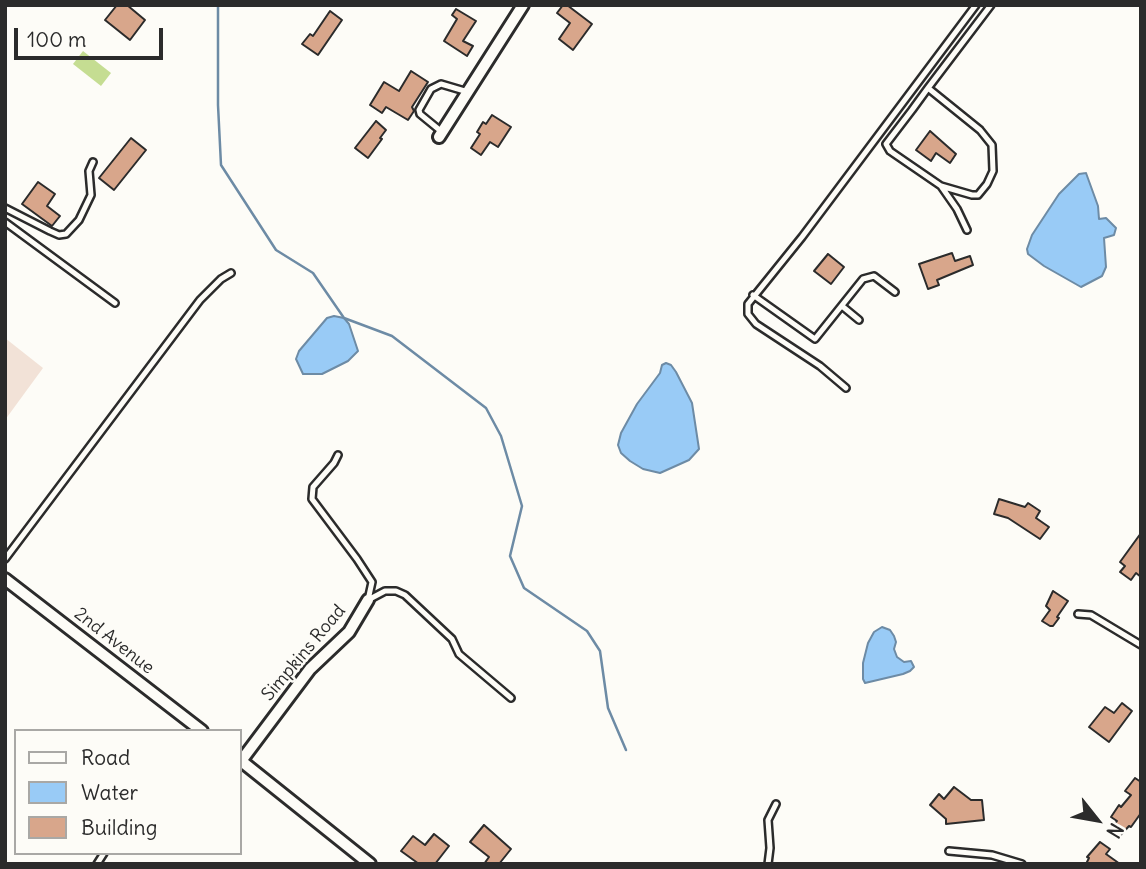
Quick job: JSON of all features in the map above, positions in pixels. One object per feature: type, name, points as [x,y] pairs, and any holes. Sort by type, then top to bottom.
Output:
[{"type":"street","points":[[440,135],[523,5]]},
{"type":"street","name":"2nd Avenue","points":[[7,584],[198,729]]},
{"type":"street","name":"Simpkins Road","points":[[242,758],[310,669],[349,632],[368,600]]},
{"type":"street","points":[[242,763],[370,864]]},
{"type":"lane","points":[[846,388],[820,366],[756,324],[747,310],[753,295],[802,237],[976,5]]},
{"type":"lane","points":[[928,88],[988,138],[995,157],[993,171],[978,195],[941,186],[890,151],[886,144],[928,88],[991,5]]},
{"type":"lane","points":[[440,135],[419,114],[431,89],[441,84],[468,92]]},
{"type":"lane","points":[[5,208],[59,235],[66,234],[79,220],[92,195],[89,171],[93,162]]},
{"type":"lane","points":[[941,186],[967,230]]},
{"type":"lane","points":[[5,222],[115,303]]},
{"type":"lane","points":[[5,559],[200,300],[220,279],[231,273]]},
{"type":"lane","points":[[753,295],[815,339],[858,285],[869,276],[880,279],[895,292]]},
{"type":"lane","points":[[842,306],[859,320]]},
{"type":"lane","points":[[338,455],[313,487],[312,499],[372,582],[368,600]]},
{"type":"lane","points":[[368,600],[385,592],[396,591],[405,595],[452,639],[459,654],[510,698]]},
{"type":"lane","points":[[1078,614],[1091,615],[1141,645]]},
{"type":"lane","points":[[768,864],[768,820],[776,804]]},
{"type":"lane","points":[[949,851],[992,855],[1022,864]]},
{"type":"shaded area","points":[[5,338],[43,368],[5,420]]},
{"type":"green space","points":[[83,51],[111,73],[101,86],[73,64]]},
{"type":"water","points":[[1086,173],[1098,206],[1099,219],[1106,218],[1116,228],[1114,235],[1104,238],[1106,267],[1102,276],[1081,287],[1044,266],[1028,254],[1027,249],[1032,235],[1059,194],[1079,174]]},
{"type":"water","points":[[327,318],[344,318],[349,324],[358,351],[348,361],[322,374],[303,374],[296,359],[299,351]]},
{"type":"water","points":[[666,363],[676,372],[692,403],[699,449],[689,460],[660,473],[643,469],[630,461],[621,453],[618,445],[621,433],[637,404],[660,373],[662,365]]},
{"type":"water","points":[[882,627],[890,630],[894,636],[897,657],[904,662],[911,661],[914,667],[903,674],[865,683],[863,663],[868,643],[874,632]]},
{"type":"building","points":[[117,5],[127,5],[145,20],[130,40],[105,20]]},
{"type":"building","points":[[563,5],[567,5],[592,24],[573,50],[559,39],[570,23],[557,13]]},
{"type":"building","points":[[456,9],[476,21],[463,41],[473,46],[467,56],[444,41],[457,19],[452,15]]},
{"type":"building","points":[[330,11],[342,20],[318,55],[302,44],[310,34],[313,36]]},
{"type":"building","points":[[411,71],[428,82],[412,107],[414,111],[408,120],[386,107],[382,113],[370,105],[384,82],[399,91]]},
{"type":"building","points":[[492,115],[511,127],[498,147],[490,142],[481,155],[471,148],[480,134],[477,132],[483,122],[486,124]]},
{"type":"building","points":[[376,121],[386,130],[368,158],[355,148]]},
{"type":"building","points":[[930,131],[956,154],[950,163],[936,153],[931,161],[916,150]]},
{"type":"building","points":[[131,138],[146,150],[114,190],[99,178]]},
{"type":"building","points":[[38,182],[55,194],[47,206],[60,216],[52,226],[22,204]]},
{"type":"building","points":[[952,253],[955,261],[970,256],[973,265],[937,280],[939,285],[928,289],[919,264]]},
{"type":"building","points":[[828,254],[844,267],[831,284],[814,271]]},
{"type":"building","points":[[999,499],[1025,507],[1028,503],[1040,511],[1036,518],[1049,527],[1040,539],[1008,518],[994,514]]},
{"type":"building","points":[[1141,533],[1141,577],[1136,573],[1131,580],[1120,572],[1125,566],[1120,562]]},
{"type":"building","points":[[1053,591],[1068,601],[1057,617],[1059,618],[1050,626],[1042,621],[1050,610],[1046,606]]},
{"type":"building","points":[[1122,703],[1132,711],[1109,742],[1089,727],[1105,707],[1114,713]]},
{"type":"building","points":[[1135,778],[1141,782],[1141,813],[1119,837],[1110,830],[1117,821],[1111,817],[1119,805],[1121,807],[1131,795],[1125,791]]},
{"type":"building","points":[[954,787],[971,800],[982,800],[984,820],[946,824],[946,819],[930,805],[939,794],[944,799]]},
{"type":"building","points":[[484,825],[511,849],[499,864],[484,864],[489,857],[470,842]]},
{"type":"building","points":[[434,834],[449,846],[435,864],[419,864],[401,851],[413,836],[425,845]]},
{"type":"building","points":[[1100,842],[1110,849],[1106,854],[1120,864],[1086,864],[1089,858],[1087,857]]},
{"type":"waterway","points":[[218,5],[221,165],[276,250],[313,273],[344,318],[392,336],[486,408],[501,436],[522,506],[510,556],[524,588],[587,631],[600,651],[608,708],[626,750]]}]
